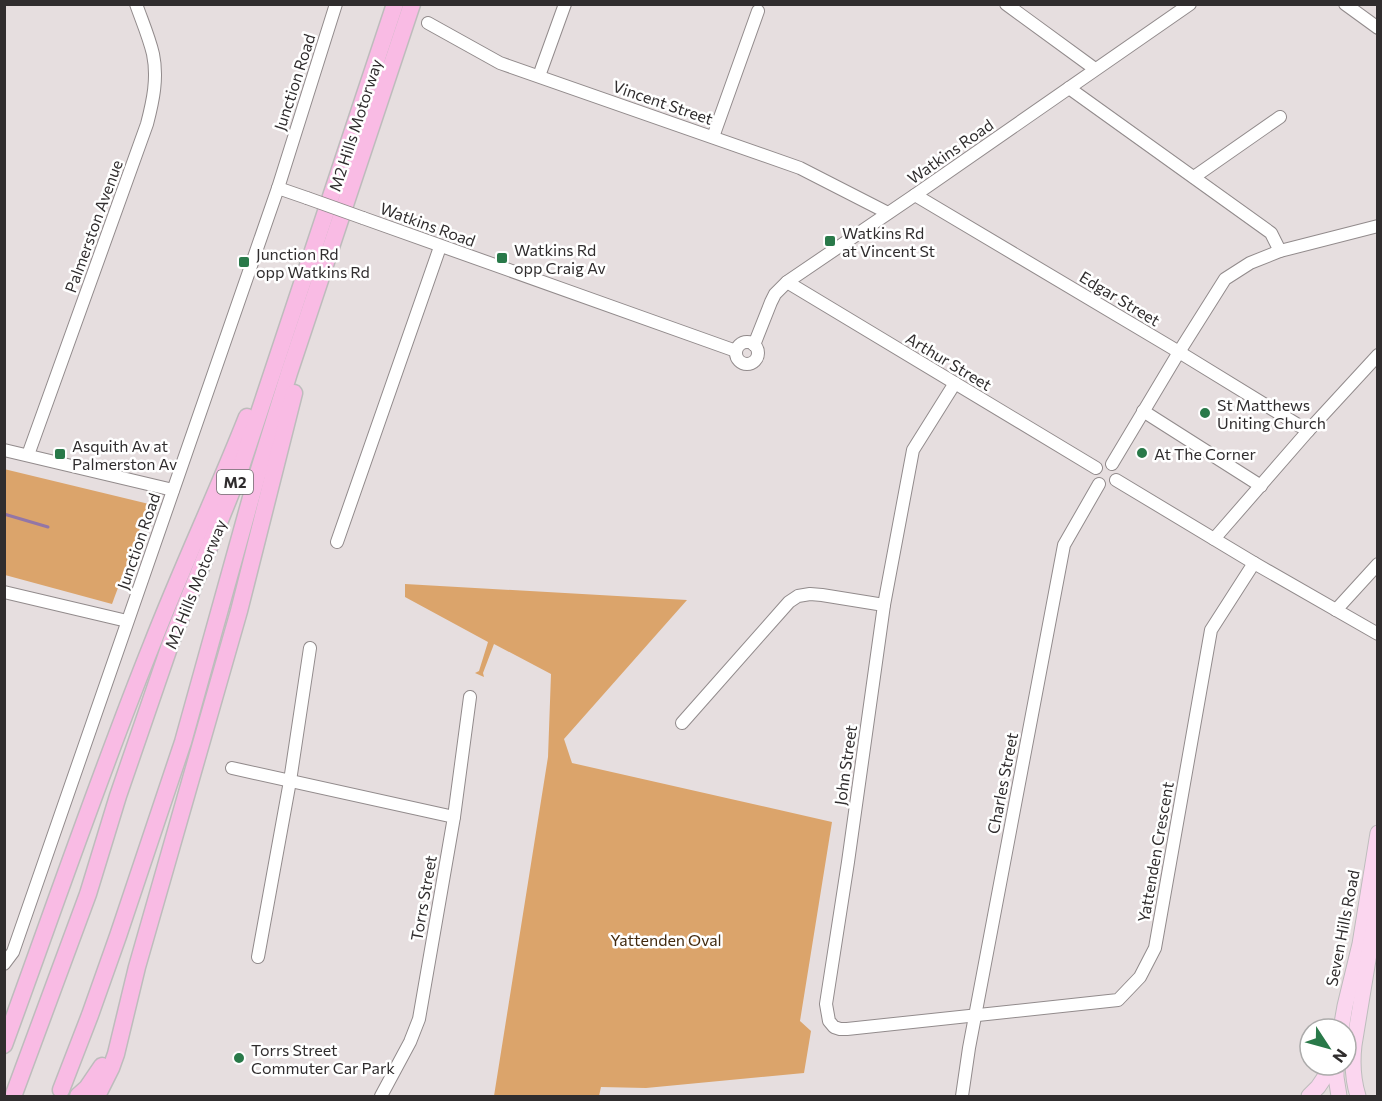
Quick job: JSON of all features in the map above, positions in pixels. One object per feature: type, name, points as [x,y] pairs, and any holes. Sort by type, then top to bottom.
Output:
[{"type":"highway","name":"M2 Hills Motorway","points":[[14,1094],[88,894],[171,642],[239,473],[395,4]]},
{"type":"highway","name":"M2 Hills Motorway","points":[[61,1090],[114,947],[183,742],[257,476],[412,4]]},
{"type":"highway","points":[[4,1046],[97,786],[143,667],[241,432],[317,240]]},
{"type":"highway","points":[[97,1096],[116,1054],[126,1011],[239,611],[320,281]]},
{"type":"highway","points":[[78,1096],[100,1070],[126,1011]]},
{"type":"main road","name":"Seven Hills Road","points":[[1343,1017],[1360,944],[1377,833]]},
{"type":"main road","name":"Seven Hills Road","points":[[1358,1096],[1354,1079],[1353,1045],[1377,899]]},
{"type":"main road","points":[[1309,1096],[1326,1077]]},
{"type":"main road","points":[[1336,1077],[1339,1096]]},
{"type":"street","name":"Palmerston Avenue","points":[[28,455],[147,124],[153,101],[155,77],[153,55],[136,4]]},
{"type":"street","name":"Junction Road","points":[[4,964],[13,952],[278,188],[336,4]]},
{"type":"street","points":[[538,76],[565,4]]},
{"type":"street","points":[[1006,4],[1095,69]]},
{"type":"street","name":"Watkins Road","points":[[754,345],[771,302],[787,282],[1190,4]]},
{"type":"street","points":[[1345,4],[1377,26]]},
{"type":"street","points":[[713,137],[758,11]]},
{"type":"street","name":"Vincent Street","points":[[428,23],[500,63],[800,168],[888,213]]},
{"type":"street","points":[[1069,88],[1270,233],[1280,251]]},
{"type":"street","points":[[1194,177],[1280,117]]},
{"type":"street","name":"Watkins Road","points":[[278,188],[736,351]]},
{"type":"street","name":"Edgar Street","points":[[915,195],[1308,431]]},
{"type":"street","points":[[1112,464],[1224,279],[1250,263],[1280,251],[1377,226]]},
{"type":"street","points":[[337,542],[440,247]]},
{"type":"street","name":"Arthur Street","points":[[787,282],[1096,468]]},
{"type":"street","points":[[743,343],[754,345],[758,350],[755,361],[742,363],[737,358],[736,351],[743,343]]},
{"type":"street","points":[[1214,539],[1377,355]]},
{"type":"street","name":"John Street","points":[[954,383],[913,450],[884,605],[826,1004],[830,1021],[834,1027],[840,1029],[972,1016]]},
{"type":"street","points":[[1143,411],[1261,486]]},
{"type":"street","points":[[4,450],[173,490]]},
{"type":"street","points":[[1101,463],[1112,464],[1117,474],[1113,484],[1107,486],[1099,484],[1094,477],[1096,468],[1101,463]]},
{"type":"street","points":[[1116,480],[1377,634]]},
{"type":"street","name":"Charles Street","points":[[962,1096],[972,1016],[1064,544],[1099,484]]},
{"type":"street","name":"Yattenden Crescent","points":[[972,1016],[1118,1000],[1140,977],[1155,948],[1211,630],[1254,563]]},
{"type":"street","points":[[1336,610],[1377,564]]},
{"type":"street","points":[[4,592],[127,621]]},
{"type":"street","points":[[681,723],[789,602],[798,596],[822,595],[884,605]]},
{"type":"street","points":[[258,957],[290,781],[310,648]]},
{"type":"street","name":"Torrs Street","points":[[381,1096],[410,1042],[419,1019],[454,817],[470,697]]},
{"type":"street","points":[[232,768],[454,817]]},
{"type":"green space","points":[[4,469],[149,504],[112,604],[5,575]]},
{"type":"green space","name":"Yattenden Oval","points":[[405,584],[687,600],[564,739],[572,763],[832,822],[800,1021],[811,1031],[804,1073],[646,1088],[601,1087],[599,1096],[494,1096],[548,757],[551,674],[494,644],[483,673],[484,677],[475,673],[479,671],[488,642],[405,597]]},
{"type":"waterway","points":[[4,514],[48,527]]},
{"type":"place","name":"Watkins Rd at Vincent St","points":[[830,241]]},
{"type":"place","name":"Watkins Rd opp Craig Av","points":[[502,258]]},
{"type":"place","name":"Junction Rd opp Watkins Rd","points":[[244,262]]},
{"type":"place","name":"St Matthews Uniting Church","points":[[1205,413]]},
{"type":"place","name":"At The Corner","points":[[1142,453]]},
{"type":"place","name":"Asquith Av at Palmerston Av","points":[[60,454]]},
{"type":"place","name":"Torrs Street Commuter Car Park","points":[[239,1058]]}]
